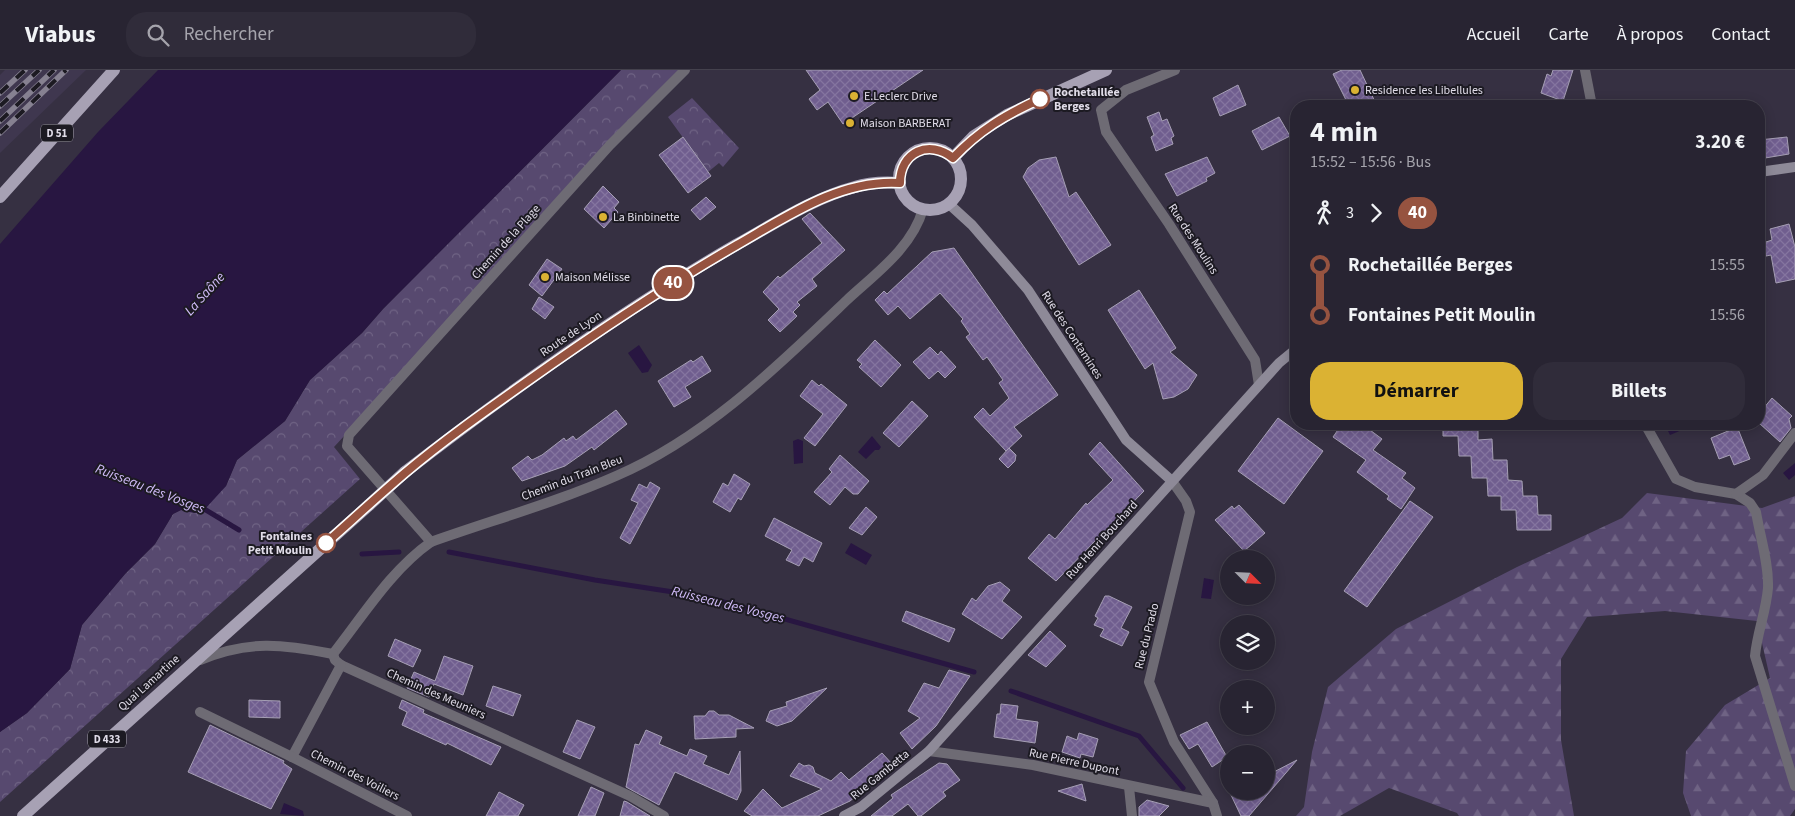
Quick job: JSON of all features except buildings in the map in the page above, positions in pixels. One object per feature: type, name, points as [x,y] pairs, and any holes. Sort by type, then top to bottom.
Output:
[{"type":"main road","name":"D 51","points":[[0,197],[114,70]]},
{"type":"main road","points":[[953,158],[974,136],[1007,115],[1106,70]]},
{"type":"main road","points":[[936,148],[953,158],[959,166],[961,182],[956,196],[949,204],[932,210],[923,209],[907,200],[900,183],[902,166],[918,151],[936,148]]},
{"type":"main road","name":"Route de Lyon","points":[[294,572],[405,472],[468,423],[583,341],[702,265],[820,200],[853,187],[875,182],[900,183]]},
{"type":"main road","name":"Quai Lamartine","points":[[23,816],[294,572]]},
{"type":"street","name":"Chemin de la Plage","points":[[431,542],[347,446],[349,435],[610,145],[685,70]]},
{"type":"street","name":"Rue des Moulins","points":[[1175,70],[1126,90],[1101,110],[1106,132],[1169,224],[1255,360],[1259,385]]},
{"type":"street","points":[[1585,70],[1591,100]]},
{"type":"street","points":[[1765,171],[1795,167]]},
{"type":"street","name":"Rue des Contamines","points":[[949,204],[972,225],[1023,284],[1126,440],[1172,481]]},
{"type":"street","name":"Chemin du Train Bleu","points":[[333,654],[398,571],[412,556],[431,542],[617,476],[690,434],[758,381],[904,246],[919,223],[923,209]]},
{"type":"street","name":"Rue Henri Bouchard","points":[[929,751],[1279,363],[1290,354]]},
{"type":"street","points":[[1648,430],[1676,479],[1695,487],[1736,494],[1750,503],[1756,512],[1768,586],[1766,608],[1757,636],[1755,656],[1795,786]]},
{"type":"street","points":[[1736,494],[1763,475],[1795,433]]},
{"type":"street","name":"Rue du Prado","points":[[1172,481],[1186,501],[1190,512],[1149,682],[1174,742],[1213,804],[1217,816]]},
{"type":"street","points":[[192,663],[227,649],[261,645],[333,654]]},
{"type":"street","name":"Chemin des Meuniers","points":[[333,654],[335,660],[341,665],[630,796],[664,816]]},
{"type":"street","name":"Chemin des Voiliers","points":[[292,757],[341,665]]},
{"type":"street","name":"Chemin des Voiliers","points":[[200,712],[407,816]]},
{"type":"street","name":"Rue Pierre Dupont","points":[[929,751],[1033,765],[1213,804]]},
{"type":"street","name":"Rue Gambetta","points":[[844,816],[861,808],[929,751]]},
{"type":"street","points":[[1129,787],[1132,816]]},
{"type":"shaded area","points":[[5,70],[86,70],[0,153],[0,75]]},
{"type":"green space","points":[[621,70],[679,70],[334,447],[360,479],[0,802],[0,732],[27,713],[70,669],[82,625],[125,574],[155,544],[173,514],[181,510],[195,513],[226,486],[237,460],[285,421],[310,380],[362,333],[383,309]]},
{"type":"green space","points":[[692,98],[739,148],[723,167],[719,163],[708,172],[668,117]]},
{"type":"green space","points":[[1647,493],[1762,508],[1795,496],[1795,809],[1790,816],[1691,816],[1683,793],[1686,751],[1725,705],[1770,678],[1757,621],[1665,611],[1587,617],[1561,659],[1561,740],[1574,816],[1459,816],[1457,813],[1389,788],[1340,816],[1296,816],[1304,807],[1312,752],[1328,687],[1396,629],[1517,567],[1622,518]]},
{"type":"water","name":"La Saône","points":[[158,70],[621,70],[383,309],[362,333],[310,380],[285,421],[237,460],[226,486],[205,509],[195,513],[181,510],[173,514],[155,544],[125,574],[82,625],[70,669],[27,713],[0,732],[0,244],[98,132]]},
{"type":"water","points":[[639,345],[652,365],[648,372],[642,373],[628,353]]},
{"type":"water","points":[[1668,430],[1682,430],[1670,435]]},
{"type":"water","points":[[872,436],[881,447],[866,459],[858,452]]},
{"type":"water","points":[[798,439],[803,441],[803,463],[794,464],[793,441]]},
{"type":"water","points":[[1795,463],[1795,475],[1789,480],[1783,473]]},
{"type":"water","points":[[851,543],[872,555],[866,565],[845,553]]},
{"type":"water","points":[[1204,578],[1214,580],[1211,599],[1201,598]]},
{"type":"water","points":[[284,803],[303,811],[304,816],[280,814]]},
{"type":"waterway","name":"Ruisseau des Vosges","points":[[201,507],[239,530]]},
{"type":"waterway","name":"Ruisseau des Vosges","points":[[362,554],[399,552]]},
{"type":"waterway","name":"Ruisseau des Vosges","points":[[449,552],[595,580],[706,597],[974,672]]},
{"type":"waterway","name":"Ruisseau des Vosges","points":[[1011,691],[1139,736],[1183,788]]},
{"type":"railway","points":[[0,93],[25,70]]},
{"type":"railway","points":[[0,106],[39,70]]},
{"type":"railway","points":[[0,121],[54,70]]},
{"type":"railway","points":[[0,133],[66,70]]},
{"type":"bus line","name":"40","points":[[326,543],[405,472],[468,423],[583,341],[702,265],[820,200],[853,187],[879,181],[900,183],[902,166],[913,153],[927,148],[936,148],[953,158],[974,136],[1007,115],[1040,99]]},
{"type":"place","name":"Residence les Libellules","points":[[1355,90]]},
{"type":"place","name":"E.Leclerc Drive","points":[[854,96]]},
{"type":"place","name":"Rochetaillée Berges","points":[[1040,99]]},
{"type":"place","name":"Maison BARBERAT","points":[[850,123]]},
{"type":"place","name":"La Binbinette","points":[[603,217]]},
{"type":"place","name":"Maison Mélisse","points":[[545,277]]},
{"type":"place","name":"Fontaines Petit Moulin","points":[[326,543]]}]
